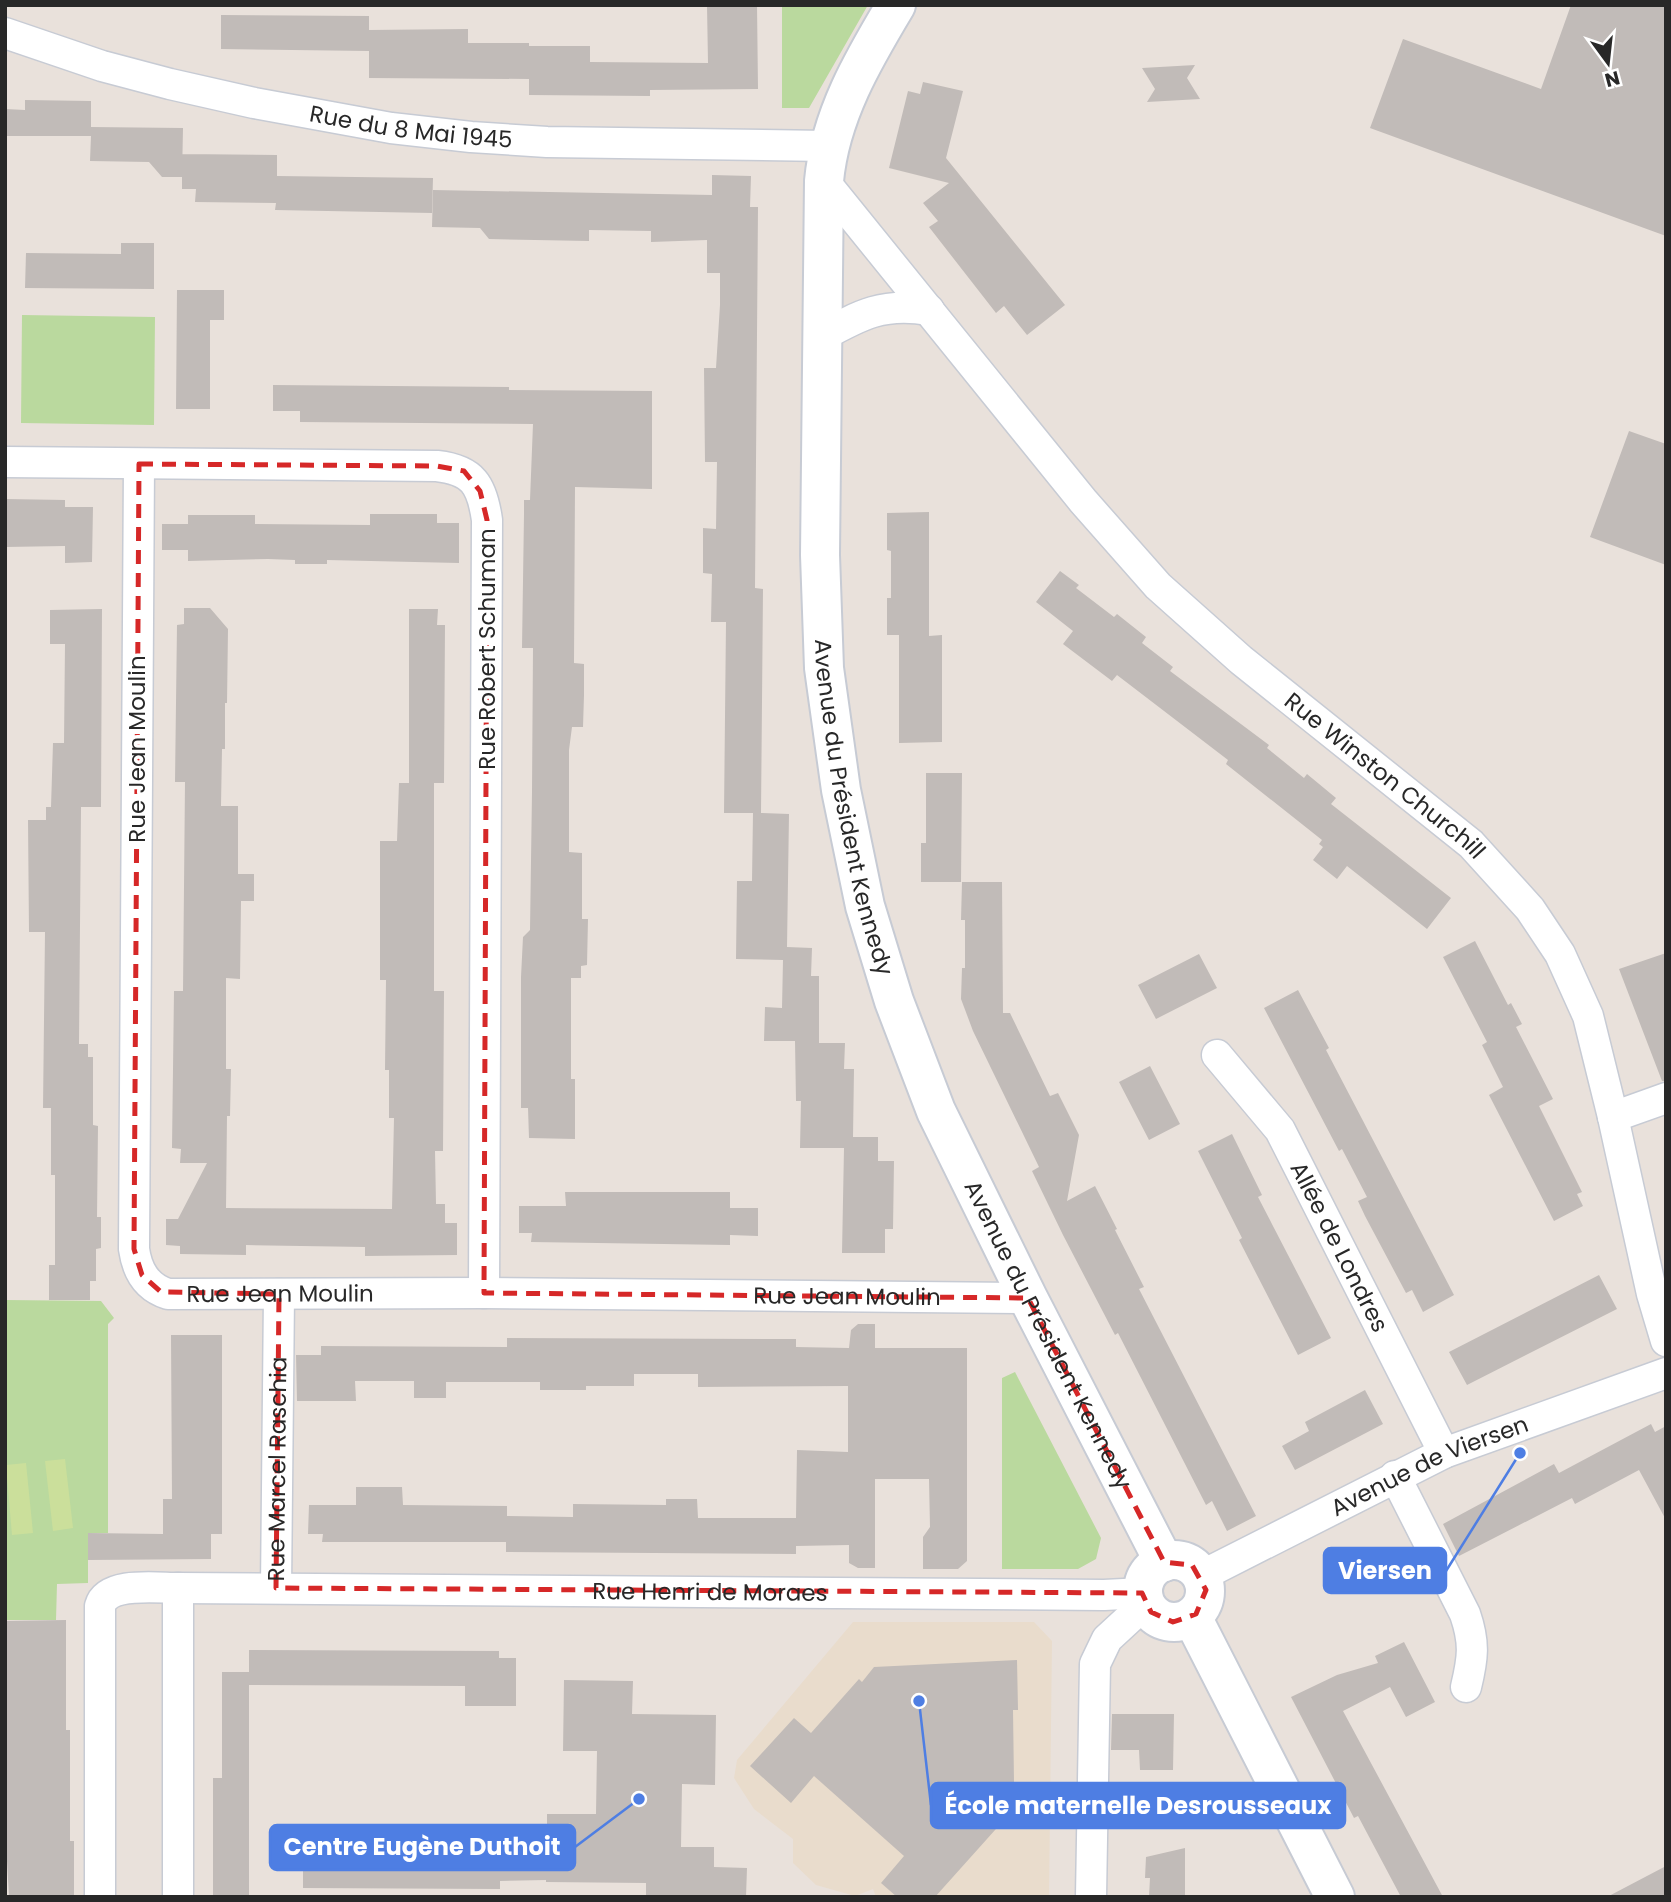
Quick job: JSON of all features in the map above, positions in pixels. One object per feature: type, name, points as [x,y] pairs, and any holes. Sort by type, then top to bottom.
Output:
[{"type":"street","name":"Avenue du Président Kennedy","points":[[896,5],[863,63],[838,115],[826,163],[820,555],[824,668],[834,750],[856,869],[879,954],[919,1069],[948,1135],[1028,1297],[1164,1562]]},
{"type":"street","name":"Rue du 8 Mai 1945","points":[[5,33],[102,66],[170,84],[254,103],[391,128],[522,141],[826,163]]},
{"type":"street","name":"Rue Winston Churchill","points":[[826,163],[929,310],[1091,510],[1158,586],[1241,660],[1471,844],[1530,909],[1560,954],[1588,1016],[1652,1294],[1666,1340]]},
{"type":"street","points":[[822,336],[876,310],[895,307],[929,310]]},
{"type":"street","name":"Rue Robert Schuman","points":[[5,462],[437,466],[464,471],[474,480],[480,491],[487,520],[484,1293]]},
{"type":"street","name":"Rue Jean Moulin","points":[[139,464],[134,1190],[135,1259],[148,1282],[168,1294],[484,1293],[1028,1297]]},
{"type":"street","name":"Allée de Londres","points":[[1217,1055],[1280,1130],[1444,1453]]},
{"type":"street","points":[[1613,1117],[1666,1098]]},
{"type":"street","name":"Rue Marcel Raschia","points":[[100,1897],[101,1601],[117,1590],[276,1588],[279,1294]]},
{"type":"street","name":"Avenue de Viersen","points":[[1201,1576],[1444,1453],[1666,1373]]},
{"type":"street","points":[[1395,1476],[1470,1628],[1473,1659],[1466,1687]]},
{"type":"street","points":[[1183,1561],[1192,1565],[1201,1576],[1205,1585],[1205,1596],[1202,1605],[1192,1617],[1178,1622],[1164,1620],[1151,1612],[1145,1598],[1148,1574],[1155,1567],[1164,1562],[1183,1561]]},
{"type":"street","points":[[178,1588],[178,1897]]},
{"type":"street","name":"Rue Henri de Moraes","points":[[276,1588],[1104,1595],[1145,1598]]},
{"type":"street","points":[[1091,1897],[1095,1664],[1107,1639],[1145,1598]]},
{"type":"street","points":[[1192,1617],[1335,1897]]},
{"type":"highlighted area","points":[[139,464],[437,466],[464,471],[480,491],[487,520],[484,1293],[1028,1298],[1164,1562],[1192,1565],[1206,1590],[1196,1614],[1173,1622],[1151,1612],[1142,1593],[276,1588],[279,1294],[161,1292],[142,1275],[134,1249]]},
{"type":"shaded area","points":[[853,1622],[1034,1622],[1052,1641],[1049,1897],[876,1897],[873,1889],[855,1896],[816,1885],[793,1863],[793,1839],[754,1809],[734,1778],[737,1760]]},
{"type":"green space","points":[[782,5],[868,5],[809,108],[782,108]]},
{"type":"green space","points":[[22,315],[155,317],[154,425],[21,423]]},
{"type":"green space","points":[[5,1300],[101,1301],[114,1318],[108,1324],[108,1533],[88,1533],[88,1583],[57,1584],[56,1620],[5,1620]]},
{"type":"green space","points":[[1015,1372],[1101,1538],[1096,1559],[1078,1569],[1002,1569],[1002,1378]]},
{"type":"green space","points":[[65,1459],[73,1528],[53,1531],[45,1461]]},
{"type":"green space","points":[[26,1463],[33,1533],[12,1535],[6,1465]]},
{"type":"building","points":[[707,5],[757,5],[758,89],[650,90],[650,96],[529,95],[529,79],[369,78],[369,51],[221,49],[221,15],[369,16],[369,30],[468,29],[468,43],[590,46],[590,62],[708,63]]},
{"type":"building","points":[[1571,5],[1666,5],[1666,236],[1370,128],[1403,39],[1541,89]]},
{"type":"building","points":[[1195,65],[1187,78],[1200,99],[1147,102],[1155,89],[1142,68]]},
{"type":"building","points":[[923,82],[963,91],[946,158],[1065,305],[1027,335],[1004,306],[996,313],[929,227],[938,221],[923,203],[949,183],[889,168],[908,91],[920,94]]},
{"type":"building","points":[[25,100],[91,101],[91,127],[183,128],[182,177],[162,177],[149,162],[90,161],[91,136],[5,136],[5,109],[25,110]]},
{"type":"building","points":[[182,154],[277,155],[277,176],[433,178],[432,213],[275,210],[276,203],[195,202],[196,189],[182,189]]},
{"type":"building","points":[[712,175],[751,176],[750,207],[758,207],[755,588],[763,589],[761,813],[789,814],[787,947],[812,948],[811,976],[819,976],[819,1043],[845,1043],[844,1069],[854,1069],[853,1137],[878,1137],[878,1161],[894,1161],[893,1229],[885,1229],[885,1253],[842,1253],[844,1148],[800,1148],[801,1101],[796,1101],[795,1041],[764,1041],[765,1007],[782,1008],[783,960],[736,959],[737,881],[752,881],[753,813],[724,813],[726,622],[711,622],[712,574],[703,573],[703,528],[716,529],[717,462],[705,462],[704,368],[716,368],[720,305],[720,273],[707,273],[707,240],[651,242],[651,231],[589,230],[589,241],[489,239],[480,228],[432,227],[433,190],[712,195]]},
{"type":"building","points":[[121,243],[154,243],[154,289],[25,288],[26,253],[121,254]]},
{"type":"building","points":[[177,290],[224,290],[224,320],[210,320],[210,409],[176,409]]},
{"type":"building","points":[[273,385],[652,391],[652,489],[575,487],[574,663],[584,664],[584,695],[583,727],[572,727],[569,750],[569,852],[582,853],[582,919],[588,919],[587,965],[581,966],[581,978],[571,978],[571,1079],[575,1079],[575,1139],[529,1138],[528,1108],[521,1108],[523,937],[530,930],[533,648],[522,648],[524,500],[530,500],[533,424],[300,422],[300,411],[273,411]]},
{"type":"building","points":[[1629,431],[1666,444],[1666,565],[1590,537]]},
{"type":"building","points":[[5,499],[65,500],[65,507],[93,507],[92,562],[65,563],[65,546],[5,547]]},
{"type":"building","points":[[929,512],[929,636],[942,635],[942,742],[899,743],[899,635],[887,635],[887,598],[891,598],[891,551],[887,550],[887,513]]},
{"type":"building","points":[[370,514],[437,514],[437,523],[459,523],[459,563],[327,560],[327,564],[295,564],[295,560],[268,559],[188,561],[188,550],[162,550],[162,524],[188,524],[188,515],[255,515],[255,524],[370,525]]},
{"type":"building","points":[[1060,571],[1079,585],[1076,588],[1114,617],[1117,614],[1146,637],[1142,643],[1173,667],[1170,671],[1269,745],[1267,748],[1304,778],[1307,774],[1336,798],[1331,804],[1451,898],[1427,929],[1347,866],[1337,879],[1313,860],[1323,847],[1319,844],[1322,840],[1226,764],[1228,760],[1117,675],[1112,681],[1063,644],[1073,631],[1036,602]]},
{"type":"building","points":[[184,608],[210,608],[228,629],[221,806],[238,806],[238,874],[254,874],[254,901],[241,901],[240,979],[226,978],[226,1069],[231,1069],[230,1116],[227,1116],[226,1208],[392,1209],[394,1118],[389,1118],[389,1070],[385,1070],[386,980],[380,980],[380,841],[397,841],[399,783],[409,783],[409,609],[438,609],[437,625],[445,625],[444,783],[434,783],[434,991],[444,991],[443,1151],[435,1151],[436,1204],[445,1204],[445,1223],[457,1223],[457,1255],[365,1256],[365,1247],[246,1245],[246,1255],[180,1254],[180,1246],[166,1245],[166,1219],[178,1219],[207,1163],[180,1163],[181,1149],[172,1148],[174,991],[183,991],[185,782],[175,782],[177,625],[184,624]]},
{"type":"building","points":[[102,609],[101,807],[81,807],[79,1044],[88,1044],[88,1057],[93,1057],[93,1125],[98,1126],[97,1217],[101,1217],[101,1248],[96,1249],[96,1281],[90,1281],[90,1300],[49,1300],[49,1265],[55,1265],[55,1175],[51,1175],[51,1108],[43,1108],[45,932],[29,932],[28,820],[46,820],[46,807],[51,807],[53,743],[64,743],[65,644],[50,644],[50,610]]},
{"type":"building","points":[[926,773],[962,773],[961,882],[921,882],[921,843],[926,843]]},
{"type":"building","points":[[962,882],[1002,882],[1003,1013],[1010,1013],[1050,1096],[1058,1093],[1079,1135],[1067,1201],[1095,1186],[1117,1229],[1115,1230],[1144,1287],[1139,1289],[1256,1516],[1227,1531],[1212,1501],[1206,1505],[1118,1333],[1115,1335],[1063,1235],[1032,1171],[1039,1167],[973,1031],[961,999],[962,968],[965,968],[965,920],[961,920]]},
{"type":"building","points":[[1475,941],[1508,1005],[1511,1003],[1522,1024],[1516,1027],[1553,1099],[1539,1106],[1582,1192],[1577,1194],[1583,1206],[1554,1221],[1489,1095],[1503,1087],[1482,1045],[1487,1042],[1443,957]]},
{"type":"building","points":[[1666,953],[1666,1081],[1662,1081],[1619,969]]},
{"type":"building","points":[[1199,954],[1217,988],[1156,1019],[1138,985]]},
{"type":"building","points":[[1298,990],[1329,1048],[1326,1050],[1454,1295],[1423,1312],[1412,1290],[1406,1293],[1365,1216],[1358,1201],[1367,1197],[1342,1149],[1339,1151],[1264,1008]]},
{"type":"building","points":[[1150,1066],[1180,1124],[1149,1140],[1119,1082]]},
{"type":"building","points":[[1232,1134],[1262,1195],[1258,1197],[1331,1338],[1298,1355],[1239,1240],[1242,1238],[1198,1151]]},
{"type":"building","points":[[565,1192],[730,1192],[730,1208],[758,1208],[758,1236],[730,1235],[730,1245],[531,1242],[532,1233],[519,1233],[519,1206],[566,1206]]},
{"type":"building","points":[[1599,1275],[1617,1309],[1467,1385],[1449,1352]]},
{"type":"building","points":[[858,1324],[875,1324],[875,1348],[967,1348],[967,1561],[958,1569],[923,1569],[923,1537],[930,1527],[929,1479],[875,1479],[875,1568],[858,1568],[849,1563],[849,1545],[796,1546],[796,1554],[506,1552],[506,1542],[322,1542],[323,1534],[308,1534],[309,1505],[356,1505],[356,1487],[402,1487],[403,1505],[507,1506],[507,1516],[573,1517],[573,1504],[666,1505],[666,1499],[697,1499],[698,1518],[796,1518],[797,1450],[848,1452],[848,1386],[698,1387],[698,1374],[634,1374],[634,1386],[586,1386],[586,1390],[540,1390],[540,1382],[446,1382],[446,1398],[414,1398],[414,1381],[355,1381],[356,1401],[297,1401],[296,1355],[321,1355],[321,1346],[507,1347],[507,1338],[796,1339],[796,1347],[849,1348],[851,1330]]},
{"type":"building","points":[[171,1335],[222,1335],[222,1534],[211,1534],[211,1559],[88,1560],[88,1533],[163,1534],[163,1499],[172,1499]]},
{"type":"building","points":[[1365,1390],[1383,1424],[1295,1470],[1282,1446],[1309,1431],[1305,1422]]},
{"type":"building","points":[[1651,1424],[1655,1432],[1666,1426],[1666,1520],[1639,1470],[1575,1504],[1572,1498],[1459,1556],[1443,1524],[1554,1464],[1559,1473]]},
{"type":"building","points":[[66,1620],[66,1730],[70,1730],[70,1841],[74,1841],[74,1897],[9,1897],[5,1825],[5,1621]]},
{"type":"building","points":[[1404,1642],[1435,1702],[1406,1717],[1390,1687],[1343,1711],[1443,1897],[1401,1897],[1358,1816],[1354,1818],[1291,1697],[1337,1675],[1378,1663],[1375,1656]]},
{"type":"building","points":[[249,1650],[499,1651],[499,1658],[516,1658],[516,1706],[465,1706],[465,1686],[249,1685],[249,1897],[213,1897],[213,1778],[222,1778],[222,1672],[249,1672]]},
{"type":"building","points":[[1017,1660],[1018,1710],[1013,1710],[1014,1782],[1010,1782],[1011,1805],[1000,1816],[1004,1820],[935,1897],[897,1897],[881,1883],[904,1856],[814,1776],[791,1803],[750,1766],[794,1718],[811,1733],[859,1679],[862,1682],[874,1667]]},
{"type":"building","points":[[564,1680],[633,1681],[632,1714],[716,1715],[715,1785],[682,1784],[681,1847],[714,1847],[714,1867],[747,1868],[746,1897],[646,1897],[646,1883],[546,1880],[500,1881],[500,1889],[303,1888],[303,1850],[336,1851],[336,1835],[370,1835],[370,1851],[466,1851],[466,1841],[547,1842],[547,1814],[596,1814],[597,1751],[563,1751]]},
{"type":"building","points":[[1112,1714],[1174,1714],[1173,1770],[1140,1770],[1139,1750],[1111,1750]]},
{"type":"building","points":[[1185,1848],[1185,1897],[1149,1897],[1150,1878],[1145,1878],[1146,1857]]},
{"type":"building","points":[[1666,1866],[1666,1897],[1607,1897]]},
{"type":"place","name":"Viersen","points":[[1520,1453]]},
{"type":"place","name":"École maternelle Desrousseaux","points":[[919,1701]]},
{"type":"place","name":"Centre Eugène Duthoit","points":[[639,1799]]}]
